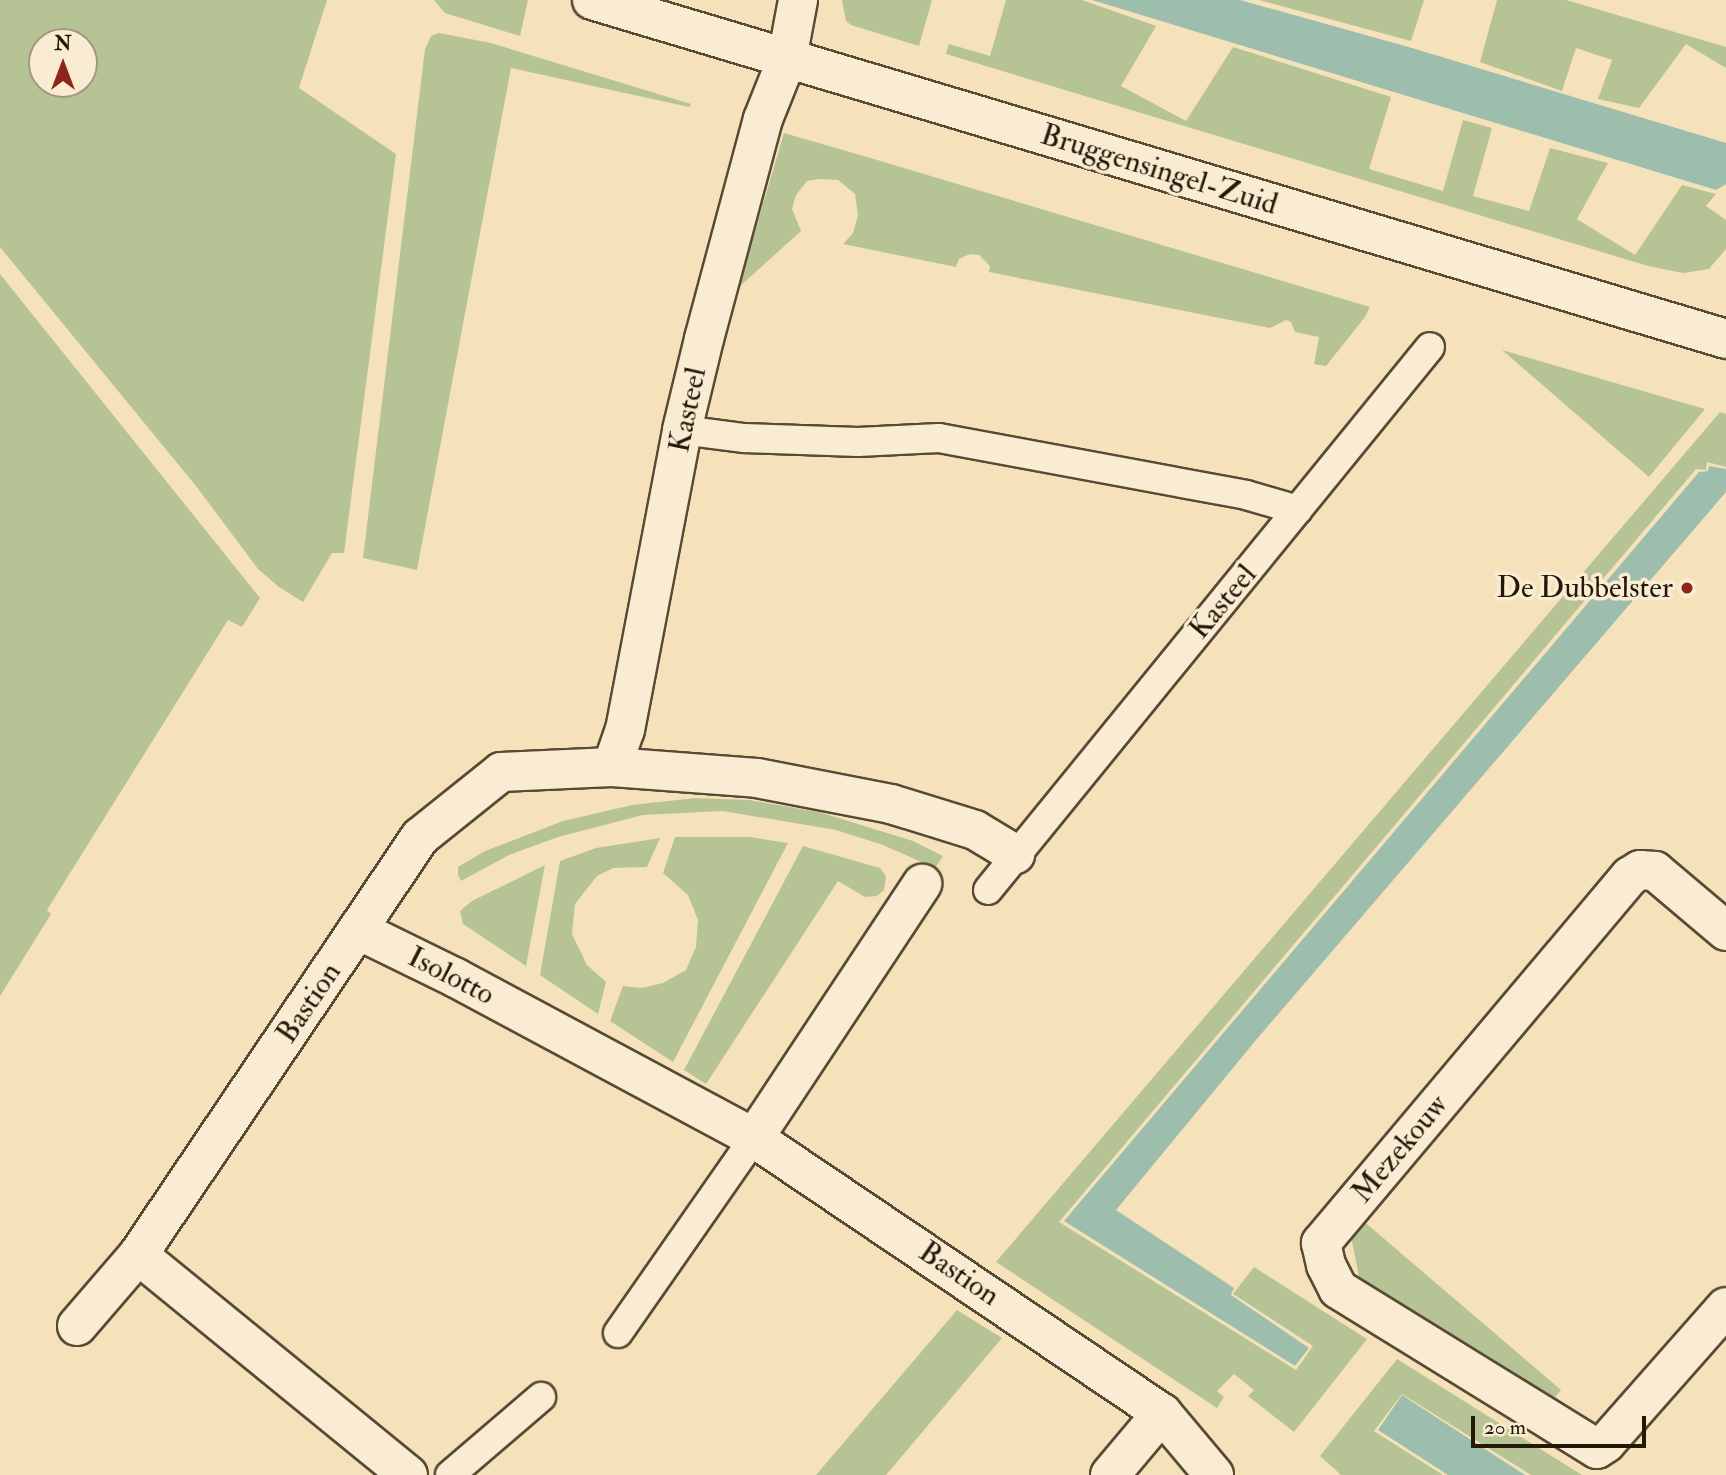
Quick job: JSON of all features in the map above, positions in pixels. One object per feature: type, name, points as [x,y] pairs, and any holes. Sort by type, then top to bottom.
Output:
[{"type":"street","name":"Bruggensingel-Zuid","points":[[592,0],[1721,330]]},
{"type":"street","name":"Kasteel","points":[[612,767],[625,730],[682,430],[764,119],[787,59],[798,0]]},
{"type":"street","name":"Bastion","points":[[77,1326],[138,1255],[420,837],[501,772],[612,767]]},
{"type":"street","points":[[612,767],[757,778],[891,804],[975,830],[1015,854]]},
{"type":"street","name":"Mezekouw","points":[[1726,931],[1655,871],[1640,870],[1630,876],[1321,1243],[1326,1265],[1338,1289],[1597,1449],[1606,1443],[1726,1307]]},
{"type":"street","points":[[754,1138],[922,884]]},
{"type":"street","name":"Isolotto","points":[[358,930],[542,1024]]},
{"type":"street","name":"Bastion","points":[[542,1024],[754,1138],[1162,1413],[1214,1475]]},
{"type":"street","points":[[138,1255],[408,1475]]},
{"type":"street","points":[[1110,1475],[1162,1413]]},
{"type":"lane","name":"Kasteel","points":[[988,890],[1430,347]]},
{"type":"lane","points":[[682,430],[744,438],[858,442],[939,438],[1246,495],[1298,510]]},
{"type":"lane","points":[[618,1333],[754,1138]]},
{"type":"lane","points":[[450,1475],[541,1397]]},
{"type":"shaded area","points":[[0,0],[327,0],[299,88],[396,154],[344,553],[332,553],[303,602],[258,569],[196,486],[0,247]]},
{"type":"shaded area","points":[[434,0],[528,0],[520,36],[445,13]]},
{"type":"shaded area","points":[[842,0],[932,0],[919,46],[851,25],[846,21]]},
{"type":"shaded area","points":[[1006,0],[1082,0],[1156,26],[1121,86],[1186,121],[1233,47],[1391,97],[1369,169],[1443,191],[1463,120],[1492,128],[1473,196],[1529,211],[1550,148],[1608,163],[1577,219],[1635,255],[1682,185],[1716,194],[1706,206],[1726,220],[1726,249],[1709,269],[1683,273],[1648,266],[946,54],[949,44],[990,56]]},
{"type":"shaded area","points":[[1092,0],[1240,0],[1412,48],[1726,143],[1726,184],[1716,190]]},
{"type":"shaded area","points":[[1259,0],[1424,0],[1411,41]]},
{"type":"shaded area","points":[[1497,0],[1566,0],[1726,47],[1726,68],[1686,44],[1639,108],[1598,99],[1612,60],[1576,48],[1562,91],[1480,62]]},
{"type":"shaded area","points":[[439,33],[491,43],[691,104],[689,107],[511,68],[417,570],[363,558],[425,49],[431,36]]},
{"type":"shaded area","points":[[784,133],[1370,307],[1326,366],[1314,364],[1319,337],[1295,332],[1291,322],[1286,320],[1270,328],[989,272],[990,266],[979,255],[970,254],[959,259],[956,267],[843,244],[853,233],[858,215],[855,194],[838,180],[820,179],[807,181],[796,195],[792,209],[801,231],[738,288]]},
{"type":"shaded area","points":[[0,274],[260,598],[242,627],[228,620],[47,910],[51,914],[0,996]]},
{"type":"shaded area","points":[[1502,350],[1705,409],[1649,477]]},
{"type":"shaded area","points":[[1720,412],[1726,414],[1726,467],[1707,462],[1706,470],[1696,469],[1059,1222],[1296,1370],[1313,1346],[1233,1294],[1254,1267],[1367,1339],[1294,1432],[1248,1396],[1254,1390],[1234,1374],[1217,1391],[1224,1397],[1217,1408],[996,1262]]},
{"type":"shaded area","points":[[1709,466],[1726,469],[1726,492],[1256,1040],[1116,1210],[1234,1288],[1231,1295],[1309,1348],[1295,1366],[1064,1221],[1699,472],[1708,471]]},
{"type":"shaded area","points":[[695,798],[749,800],[819,812],[913,841],[943,856],[935,868],[883,845],[836,830],[723,811],[643,815],[558,837],[509,855],[461,881],[458,875],[458,867],[485,851],[563,821],[632,805]]},
{"type":"shaded area","points":[[675,837],[750,837],[788,843],[673,1062],[610,1021],[623,986],[642,988],[663,983],[686,970],[696,947],[698,920],[688,895],[663,873]]},
{"type":"shaded area","points":[[660,838],[647,867],[613,868],[597,876],[575,904],[572,934],[587,965],[606,982],[598,1014],[540,975],[560,861],[596,848]]},
{"type":"shaded area","points":[[803,846],[880,868],[886,876],[884,890],[877,896],[865,897],[838,881],[706,1084],[684,1070]]},
{"type":"shaded area","points":[[545,865],[526,966],[463,924],[460,911],[472,901]]},
{"type":"shaded area","points":[[1361,1219],[1561,1390],[1550,1403],[1360,1282],[1350,1231]]},
{"type":"shaded area","points":[[957,1310],[1002,1338],[886,1475],[816,1475]]},
{"type":"shaded area","points":[[1397,1359],[1582,1475],[1531,1475],[1402,1394],[1374,1431],[1443,1475],[1341,1475],[1320,1456]]},
{"type":"shaded area","points":[[1402,1395],[1525,1475],[1448,1475],[1378,1430]]},
{"type":"place","name":"De Dubbelster","points":[[1687,588]]}]
